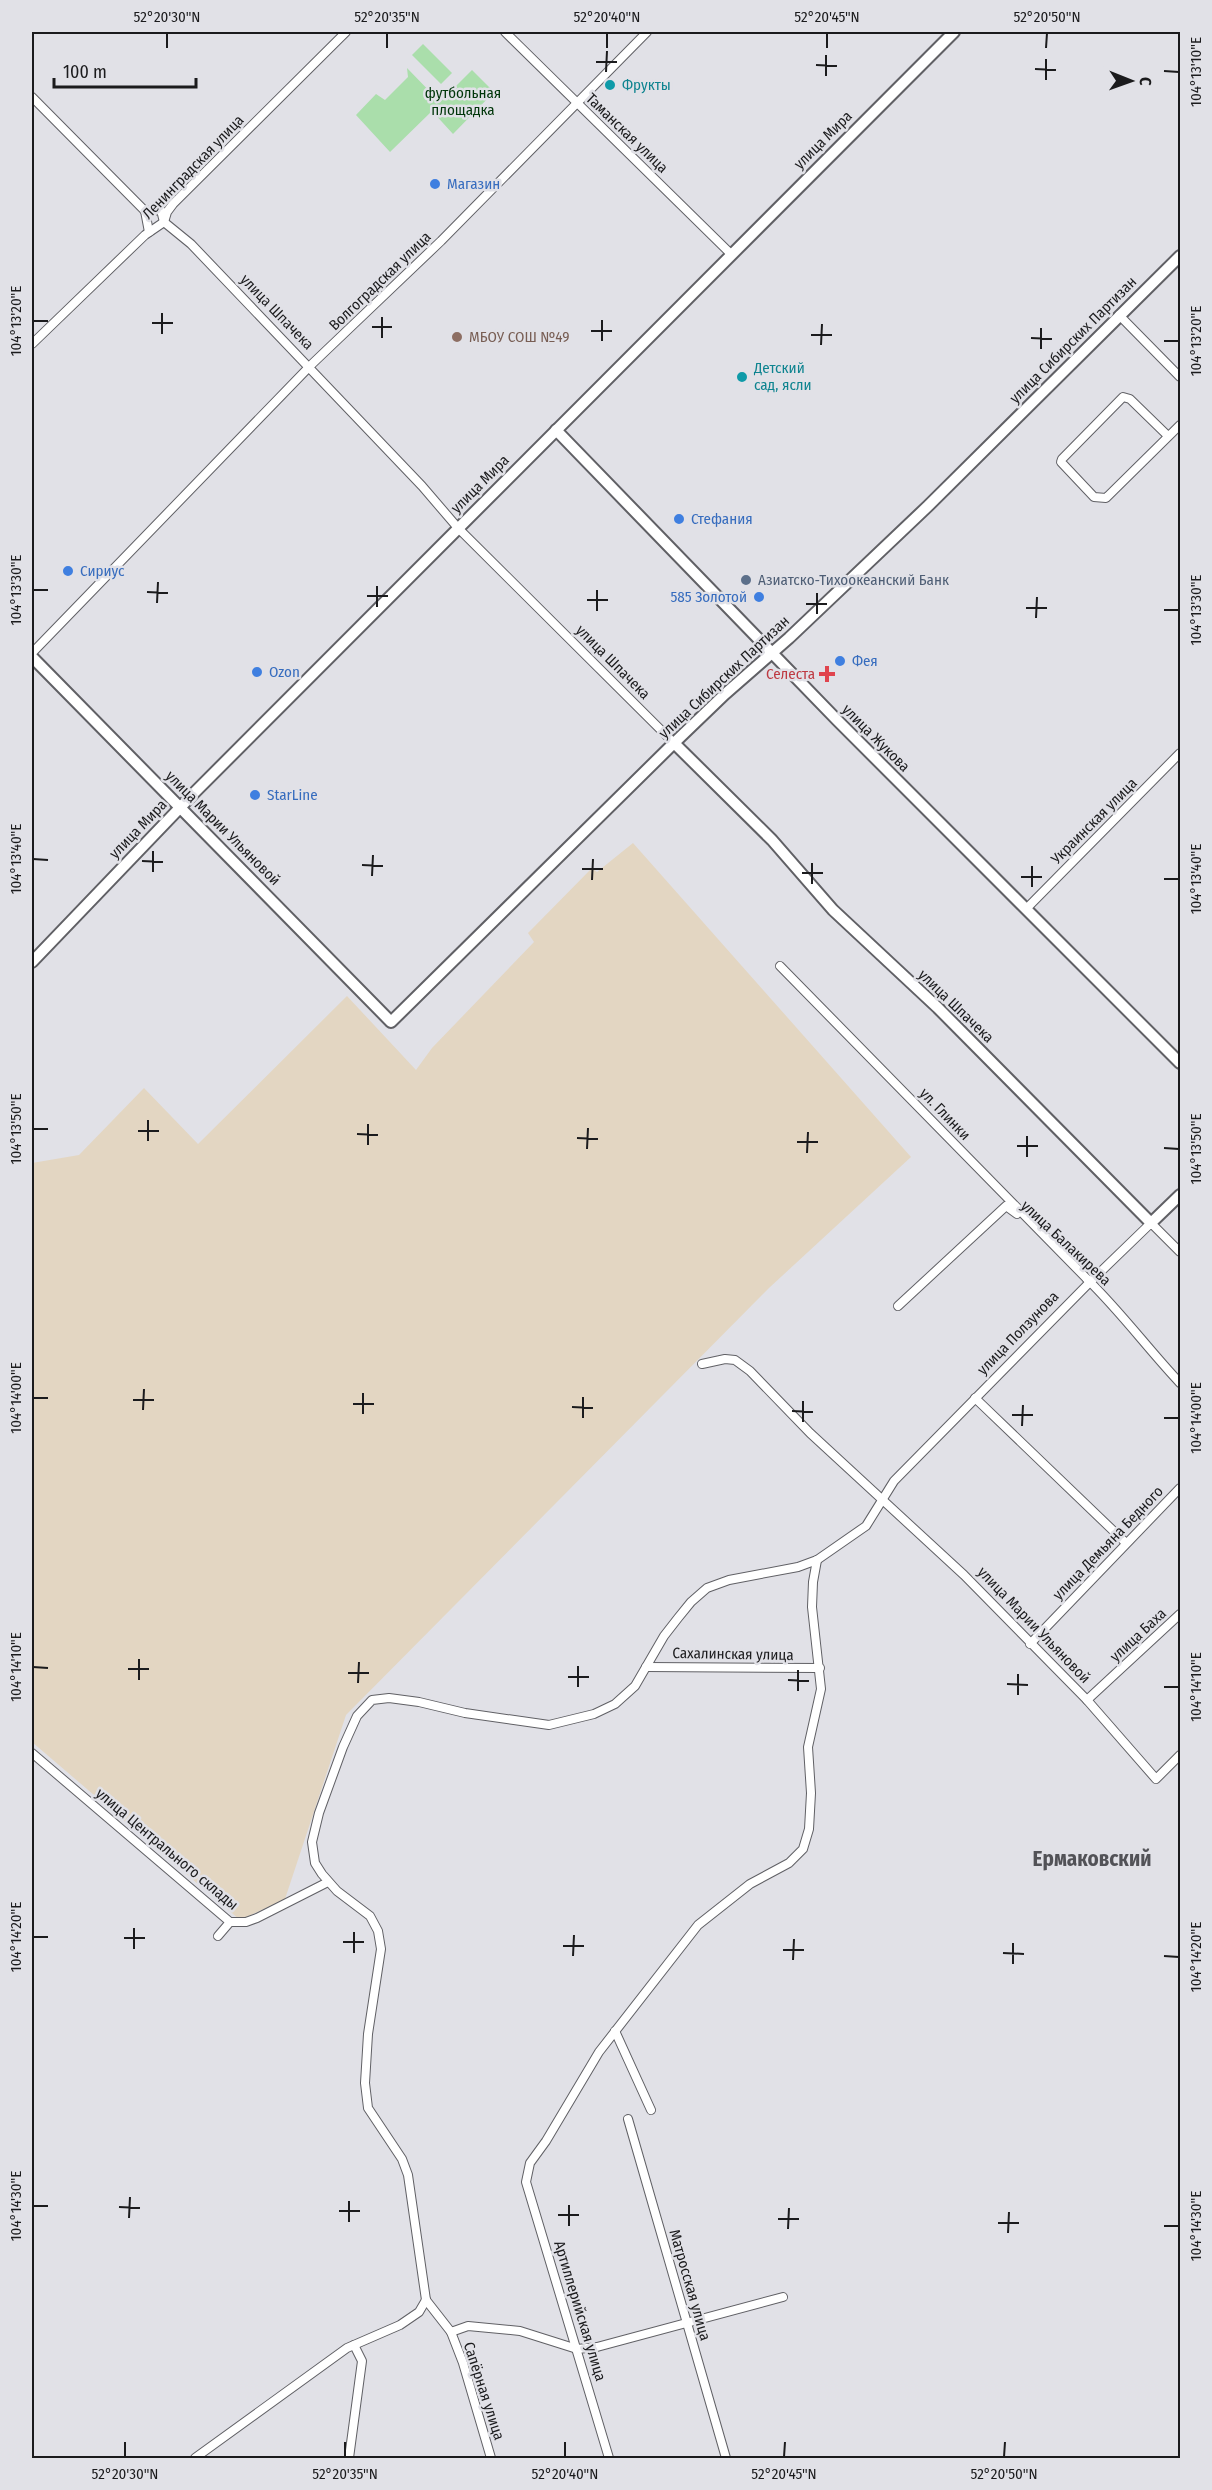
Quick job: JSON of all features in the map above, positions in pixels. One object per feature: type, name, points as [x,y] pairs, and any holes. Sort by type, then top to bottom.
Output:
[{"type":"street","name":"Ленинградская улица","points":[[32,344],[149,232],[164,222],[173,204],[346,32]]},
{"type":"street","name":"Таманская улица","points":[[505,32],[731,254]]},
{"type":"street","name":"Волгоградская улица","points":[[32,652],[309,367],[441,241],[575,102],[647,32]]},
{"type":"street","name":"улица Мира","points":[[34,956],[954,32]]},
{"type":"street","name":"улица Шпачека","points":[[32,98],[145,211],[161,210],[164,222],[191,244],[422,486],[458,528],[772,840],[833,910],[938,1008],[1180,1252]]},
{"type":"street","points":[[145,211],[149,232]]},
{"type":"street","name":"улица Сибирских Партизан","points":[[391,1022],[674,743],[928,506],[1180,256]]},
{"type":"street","points":[[1119,315],[1180,377]]},
{"type":"street","points":[[1168,436],[1130,399],[1123,397],[1061,462],[1094,497],[1103,499],[1180,425]]},
{"type":"street","name":"улица Жукова","points":[[556,430],[837,720],[1180,1063]]},
{"type":"street","name":"улица Марии Ульяновой","points":[[32,657],[391,1022]]},
{"type":"street","name":"Украинская улица","points":[[1027,908],[1180,753]]},
{"type":"street","name":"ул. Глинки","points":[[780,966],[1089,1282]]},
{"type":"street","name":"улица Ползунова","points":[[426,2300],[408,2175],[402,2159],[368,2108],[365,2083],[369,2024],[381,1949],[378,1931],[370,1916],[337,1891],[328,1881],[315,1863],[312,1842],[319,1813],[357,1716],[372,1700],[389,1698],[419,1702],[465,1713],[549,1725],[594,1714],[615,1704],[635,1686],[678,1618],[707,1588],[729,1580],[798,1567],[818,1560],[866,1526],[894,1481],[1089,1282],[1180,1195]]},
{"type":"street","name":"улица Балакирева","points":[[898,1306],[1006,1206],[1013,1209],[1131,1324],[1156,1357],[1180,1383]]},
{"type":"street","name":"улица Марии Ульяновой","points":[[702,1364],[714,1359],[725,1359],[735,1360],[742,1366],[810,1433],[956,1567],[1087,1700],[1156,1779],[1180,1755]]},
{"type":"street","points":[[975,1398],[1126,1543]]},
{"type":"street","name":"улица Демьяна Бедного","points":[[1030,1644],[1180,1488]]},
{"type":"street","name":"Артиллерийская улица","points":[[609,2458],[526,2182],[530,2163],[546,2141],[599,2052],[698,1925],[750,1884],[789,1863],[803,1849],[809,1829],[811,1793],[808,1747],[821,1689],[812,1607],[813,1582],[818,1560]]},
{"type":"street","name":"улица Баха","points":[[1087,1700],[1180,1614]]},
{"type":"street","name":"Сахалинская улица","points":[[646,1667],[820,1668]]},
{"type":"street","name":"улица Центрального склады","points":[[32,1753],[230,1922],[246,1922],[257,1918],[328,1881]]},
{"type":"street","points":[[218,1936],[230,1922]]},
{"type":"street","points":[[615,2031],[651,2110]]},
{"type":"street","name":"Матросская улица","points":[[628,2119],[726,2458]]},
{"type":"street","points":[[451,2332],[468,2326],[520,2331],[577,2349],[597,2347],[783,2297]]},
{"type":"street","points":[[195,2458],[354,2345],[400,2325],[419,2312],[426,2300]]},
{"type":"street","name":"Сапёрная улица","points":[[426,2300],[451,2332],[463,2363],[491,2458]]},
{"type":"street","points":[[349,2458],[362,2361],[354,2345]]},
{"type":"shaded area","points":[[633,843],[911,1157],[769,1288],[346,1715],[285,1899],[240,1920],[32,1742],[32,1163],[79,1155],[144,1088],[198,1144],[347,996],[416,1070],[432,1048],[534,942],[528,933],[592,868],[597,872]]},
{"type":"green space","points":[[423,44],[452,73],[441,84],[412,55]]},
{"type":"green space","name":"футбольная площадка","points":[[407,68],[440,102],[472,70],[494,92],[453,134],[432,111],[390,152],[356,115],[376,94],[385,100],[408,77]]},
{"type":"place","name":"Фрукты","points":[[610,85]]},
{"type":"place","name":"Магазин","points":[[435,184]]},
{"type":"place","name":"МБОУ СОШ №49","points":[[457,337]]},
{"type":"place","name":"Детский сад, ясли","points":[[742,377]]},
{"type":"place","name":"Стефания","points":[[679,519]]},
{"type":"place","name":"Сириус","points":[[68,571]]},
{"type":"place","name":"Азиатско-Тихоокеанский Банк","points":[[746,580]]},
{"type":"place","name":"585 Золотой","points":[[759,597]]},
{"type":"place","name":"Фея","points":[[840,661]]},
{"type":"place","name":"Ozon","points":[[257,672]]},
{"type":"place","name":"Селеста","points":[[827,674]]},
{"type":"place","name":"StarLine","points":[[255,795]]},
{"type":"district","name":"Ермаковский","points":[[1092,1859]]}]
